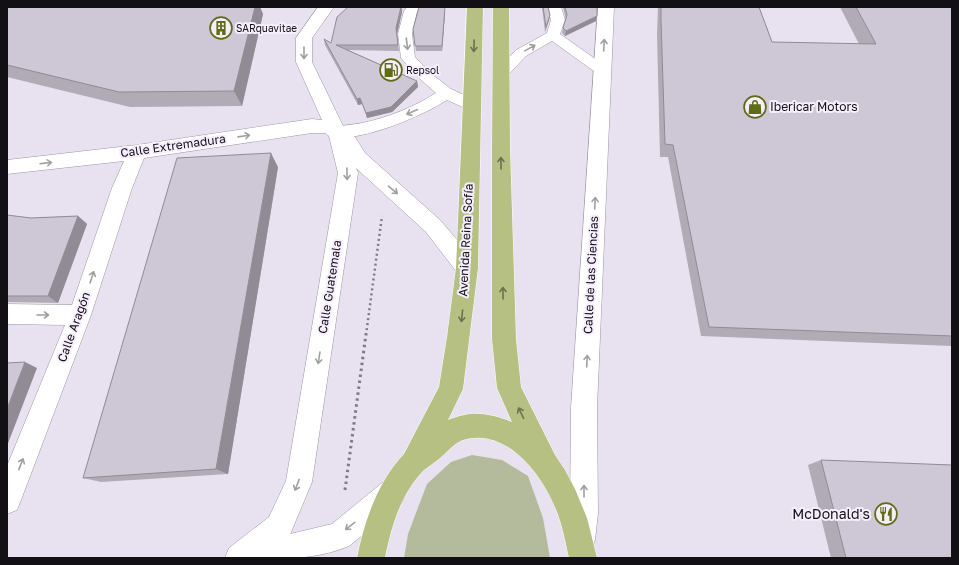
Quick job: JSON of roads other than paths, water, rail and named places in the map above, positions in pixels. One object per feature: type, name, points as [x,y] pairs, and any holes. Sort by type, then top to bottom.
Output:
[{"type":"main road","name":"Avenida Reina Sofía","points":[[413,463],[451,390],[459,337],[467,268],[475,7]]},
{"type":"main road","points":[[501,7],[504,332],[509,388],[544,461],[555,477],[568,504],[582,551]]},
{"type":"main road","points":[[371,558],[373,547],[392,493],[413,463],[453,431],[468,426],[482,425],[500,429],[518,438],[544,461]]},
{"type":"street","name":"Calle Guatemala","points":[[239,558],[278,527],[299,482],[348,173],[337,132],[304,62],[304,38],[320,13],[326,7]]},
{"type":"street","name":"Calle de las Ciencias","points":[[582,551],[584,513],[584,408],[606,7]]},
{"type":"street","name":"Calle Extremadura","points":[[7,166],[11,167],[137,152],[312,126],[329,128],[337,132]]},
{"type":"street","points":[[337,132],[348,142],[358,158],[434,226],[467,268]]},
{"type":"street","name":"Calle Aragón","points":[[7,500],[80,315],[122,188],[137,152]]},
{"type":"street","points":[[7,314],[80,315]]},
{"type":"street","points":[[248,558],[339,536],[392,493]]},
{"type":"lane","points":[[415,7],[411,11],[405,34],[408,58],[424,75],[446,93],[472,105]]},
{"type":"lane","points":[[501,74],[521,53],[553,35],[558,20],[554,7]]},
{"type":"lane","points":[[553,35],[603,71]]},
{"type":"lane","points":[[337,132],[355,131],[407,115],[435,102],[446,93]]},
{"type":"place","name":"SARquavitae","points":[[221,28]]},
{"type":"place","name":"Repsol","points":[[391,70]]},
{"type":"place","name":"Ibericar Motors","points":[[755,107]]},
{"type":"place","name":"McDonald's","points":[[886,514]]}]
